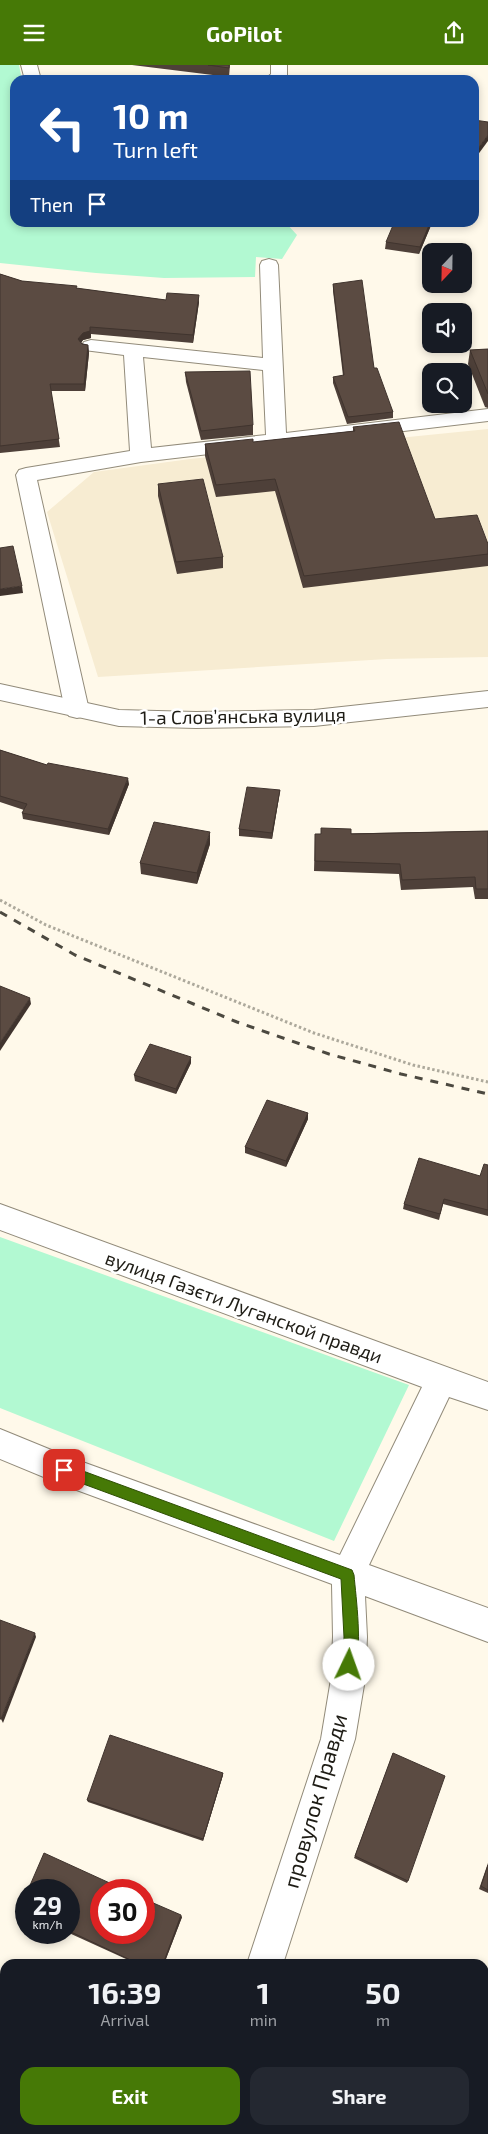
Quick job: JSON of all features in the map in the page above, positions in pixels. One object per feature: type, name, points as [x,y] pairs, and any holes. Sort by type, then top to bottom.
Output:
[{"type":"street","points":[[269,265],[276,440]]},
{"type":"street","points":[[91,346],[272,365]]},
{"type":"street","points":[[133,351],[141,456]]},
{"type":"street","points":[[77,710],[26,475],[141,456],[488,415]]},
{"type":"street","name":"1-а Слов’янська вулиця","points":[[0,692],[119,718],[196,720],[314,718],[488,699]]},
{"type":"street","name":"вулиця Газєти Луганской правди","points":[[0,1217],[488,1396]]},
{"type":"street","points":[[348,1575],[441,1380]]},
{"type":"street","points":[[0,1444],[64,1470],[488,1625]]},
{"type":"street","name":"провулок Правди","points":[[267,1959],[338,1739],[349,1662],[348,1575]]},
{"type":"path","points":[[0,900],[46,925],[314,1033],[413,1065],[488,1082]]},
{"type":"shaded area","points":[[488,429],[488,657],[387,659],[98,677],[47,512],[94,472],[190,459]]},
{"type":"green space","points":[[0,65],[19,65],[21,75],[10,75],[10,227],[290,227],[297,235],[282,259],[256,257],[255,277],[164,278],[0,263]]},
{"type":"green space","points":[[0,1237],[409,1385],[334,1541],[0,1408]]},
{"type":"building","points":[[208,65],[229,65],[229,68]]},
{"type":"building","points":[[479,121],[488,122],[488,135],[479,147]]},
{"type":"building","points":[[392,227],[428,227],[420,247],[386,242]]},
{"type":"building","points":[[0,274],[22,281],[77,286],[76,288],[166,300],[167,293],[199,295],[193,335],[90,327],[90,331],[83,333],[78,339],[82,344],[88,345],[84,384],[50,384],[59,439],[0,446]]},
{"type":"building","points":[[362,280],[374,368],[377,368],[393,412],[348,417],[333,377],[344,375],[333,284]]},
{"type":"building","points":[[488,349],[488,394],[471,353],[472,350]]},
{"type":"building","points":[[250,371],[253,425],[201,431],[185,372]]},
{"type":"building","points":[[399,422],[435,519],[477,515],[488,544],[488,554],[304,576],[275,479],[216,485],[205,444],[253,439],[253,442],[355,431],[353,427]]},
{"type":"building","points":[[203,479],[223,557],[176,562],[158,484]]},
{"type":"building","points":[[13,546],[22,586],[0,589],[0,548]]},
{"type":"building","points":[[0,750],[47,765],[48,763],[128,778],[108,829],[22,813],[27,804],[0,796]]},
{"type":"building","points":[[247,787],[280,790],[272,833],[239,829]]},
{"type":"building","points":[[154,822],[210,832],[197,873],[140,863]]},
{"type":"building","points":[[321,828],[351,829],[351,834],[488,831],[488,889],[476,889],[475,877],[402,880],[400,864],[315,861],[315,834],[321,834]]},
{"type":"building","points":[[0,986],[30,998],[0,1043]]},
{"type":"building","points":[[150,1044],[191,1057],[176,1089],[134,1075]]},
{"type":"building","points":[[267,1100],[308,1113],[286,1161],[245,1147]]},
{"type":"building","points":[[419,1158],[480,1176],[484,1164],[488,1165],[488,1210],[444,1199],[440,1214],[404,1204]]},
{"type":"building","points":[[0,1620],[35,1633],[1,1719],[0,1719]]},
{"type":"building","points":[[110,1735],[223,1773],[203,1839],[87,1800]]},
{"type":"building","points":[[393,1753],[445,1776],[408,1881],[355,1856]]},
{"type":"building","points":[[44,1853],[101,1879],[90,1879],[90,1941],[80,1936],[80,1879],[33,1879]]},
{"type":"building","points":[[488,1865],[488,1890],[481,1886]]},
{"type":"building","points":[[155,1904],[181,1915],[165,1959],[128,1959],[97,1944],[155,1944]]},
{"type":"railway","points":[[0,912],[75,955],[237,1022],[329,1054],[401,1074],[488,1094]]},
{"type":"route","points":[[64,1470],[348,1575],[349,1665]]}]
